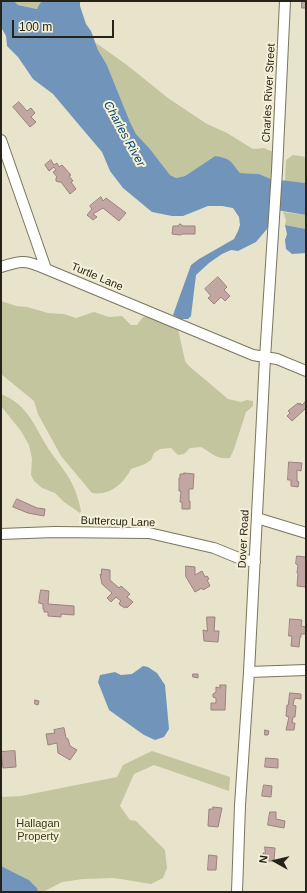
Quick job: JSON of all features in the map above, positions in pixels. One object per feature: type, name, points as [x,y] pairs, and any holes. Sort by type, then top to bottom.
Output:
[{"type":"street","name":"Charles River Street","points":[[276,186],[285,1]]},
{"type":"street","points":[[1,140],[46,269]]},
{"type":"street","name":"Dover Road","points":[[237,892],[240,805],[249,672],[276,186]]},
{"type":"street","name":"Turtle Lane","points":[[1,267],[23,261],[32,263],[253,355],[277,360],[306,371]]},
{"type":"street","points":[[257,518],[306,533]]},
{"type":"street","name":"Buttercup Lane","points":[[1,534],[54,532],[148,533],[214,548],[242,559],[255,562]]},
{"type":"street","points":[[249,672],[306,670]]},
{"type":"green space","points":[[14,1],[44,1],[40,3],[38,9],[18,5]]},
{"type":"green space","points":[[96,43],[127,65],[168,98],[207,124],[227,133],[253,149],[264,148],[273,152],[271,179],[259,174],[240,173],[235,167],[215,156],[185,176],[176,178],[170,175],[150,149],[136,134],[107,65],[98,50]]},
{"type":"green space","points":[[293,155],[306,157],[306,183],[285,181],[286,160]]},
{"type":"green space","points":[[283,212],[306,215],[306,229],[285,225],[286,220]]},
{"type":"green space","points":[[1,301],[16,306],[27,307],[48,313],[64,314],[76,318],[94,312],[109,317],[122,316],[131,325],[137,325],[143,317],[151,317],[178,329],[185,361],[189,366],[228,399],[241,402],[247,400],[253,401],[253,406],[246,412],[230,458],[218,457],[201,447],[190,448],[184,454],[178,455],[171,448],[160,449],[154,453],[151,460],[131,469],[124,480],[115,488],[105,493],[92,493],[61,456],[38,414],[34,401],[1,374]]},
{"type":"green space","points":[[1,394],[11,399],[26,412],[53,456],[67,474],[75,489],[81,511],[80,513],[64,502],[55,493],[42,488],[34,481],[31,475],[32,459],[29,445],[21,431],[1,406]]},
{"type":"green space","name":"Hallagan Property","points":[[152,751],[230,777],[229,791],[154,765],[134,774],[120,806],[130,820],[136,821],[165,850],[167,868],[163,878],[151,884],[114,878],[83,879],[62,882],[43,892],[38,892],[37,888],[28,880],[1,866],[1,797],[21,796],[117,777],[123,765]]},
{"type":"water","name":"Charles River","points":[[1,1],[14,1],[18,5],[37,9],[40,3],[44,1],[80,1],[80,6],[86,24],[91,31],[98,50],[107,65],[136,134],[150,149],[170,175],[176,178],[185,176],[215,156],[225,158],[230,161],[240,173],[259,174],[271,179],[306,183],[306,215],[276,210],[267,229],[256,242],[238,251],[231,250],[222,254],[196,275],[191,316],[188,319],[180,319],[173,315],[191,265],[234,239],[240,225],[239,217],[233,208],[222,206],[208,206],[183,216],[172,216],[152,212],[123,188],[110,171],[102,152],[53,94],[33,79],[18,57],[7,46],[6,36],[1,27]]},
{"type":"water","points":[[285,225],[306,229],[306,253],[292,254],[286,249],[285,240],[287,234]]},
{"type":"water","points":[[143,666],[148,667],[157,673],[165,685],[169,729],[164,737],[155,740],[144,735],[109,710],[98,682],[100,675],[115,672],[121,675],[132,674]]},
{"type":"water","points":[[1,866],[29,880],[37,888],[38,892],[1,892]]},
{"type":"building","points":[[302,1],[306,1],[306,8],[302,8]]},
{"type":"building","points":[[19,102],[27,111],[31,108],[35,113],[31,117],[36,122],[30,127],[13,107]]},
{"type":"building","points":[[51,160],[54,165],[57,163],[59,167],[62,165],[71,175],[69,176],[73,181],[71,182],[76,189],[70,194],[61,182],[56,181],[57,177],[53,172],[56,170],[54,167],[49,171],[45,165]]},
{"type":"building","points":[[101,197],[103,201],[106,198],[126,213],[119,221],[103,208],[93,214],[97,217],[93,220],[87,215],[92,209],[90,206]]},
{"type":"building","points":[[180,224],[183,226],[195,226],[195,234],[172,234],[173,226],[178,226]]},
{"type":"building","points":[[218,277],[227,287],[224,290],[230,296],[225,301],[221,297],[214,304],[208,298],[211,296],[205,289]]},
{"type":"building","points":[[306,401],[306,410],[305,409],[292,421],[287,416],[290,413],[288,411],[298,403],[299,405],[300,403],[302,405]]},
{"type":"building","points":[[289,462],[302,463],[301,471],[297,470],[297,481],[299,482],[298,487],[291,486],[291,480],[288,480]]},
{"type":"building","points":[[180,474],[194,474],[193,489],[189,489],[190,509],[182,509],[182,502],[180,502],[181,491],[179,491],[179,478]]},
{"type":"building","points":[[17,499],[37,508],[45,509],[44,516],[28,513],[13,507]]},
{"type":"building","points":[[297,556],[306,557],[306,587],[297,586]]},
{"type":"building","points":[[186,566],[195,567],[195,575],[202,571],[205,577],[207,576],[209,579],[207,580],[210,586],[195,592],[186,577]]},
{"type":"building","points":[[102,569],[110,570],[110,580],[119,588],[121,586],[130,594],[127,597],[133,602],[127,608],[126,606],[125,608],[120,605],[119,603],[121,601],[116,597],[111,602],[107,598],[112,593],[102,584],[100,574],[101,575]]},
{"type":"building","points":[[41,590],[49,591],[48,604],[74,606],[74,615],[61,614],[61,617],[48,616],[48,612],[44,612],[43,604],[39,603]]},
{"type":"building","points":[[207,617],[215,617],[214,631],[219,631],[218,642],[204,641],[203,630],[207,631]]},
{"type":"building","points":[[290,619],[302,620],[301,626],[306,627],[306,634],[301,634],[299,647],[291,646],[292,636],[289,636]]},
{"type":"building","points":[[193,674],[198,674],[198,678],[193,677]]},
{"type":"building","points":[[220,685],[226,685],[225,710],[211,710],[211,703],[216,703],[216,698],[213,697],[213,694],[216,692],[216,687],[220,688]]},
{"type":"building","points":[[290,693],[301,694],[301,699],[295,698],[294,700],[293,705],[296,706],[295,717],[293,717],[292,723],[295,723],[294,730],[286,730],[289,717],[286,716],[287,705]]},
{"type":"building","points":[[35,700],[39,701],[38,705],[35,704]]},
{"type":"building","points":[[64,728],[66,738],[68,739],[70,746],[77,750],[70,760],[58,753],[57,743],[48,745],[46,734],[55,733],[54,730]]},
{"type":"building","points":[[265,730],[269,731],[268,735],[265,735]]},
{"type":"building","points":[[15,751],[16,767],[3,768],[1,752]]},
{"type":"building","points":[[266,758],[278,759],[278,768],[265,767]]},
{"type":"building","points":[[264,785],[272,786],[271,797],[262,796]]},
{"type":"building","points":[[213,807],[222,808],[218,827],[208,826],[209,809],[213,809]]},
{"type":"building","points":[[270,812],[276,812],[276,819],[285,821],[284,828],[268,825]]},
{"type":"building","points":[[265,847],[275,848],[274,861],[264,861],[263,853],[265,853]]},
{"type":"building","points":[[209,855],[217,856],[216,870],[208,870]]}]
